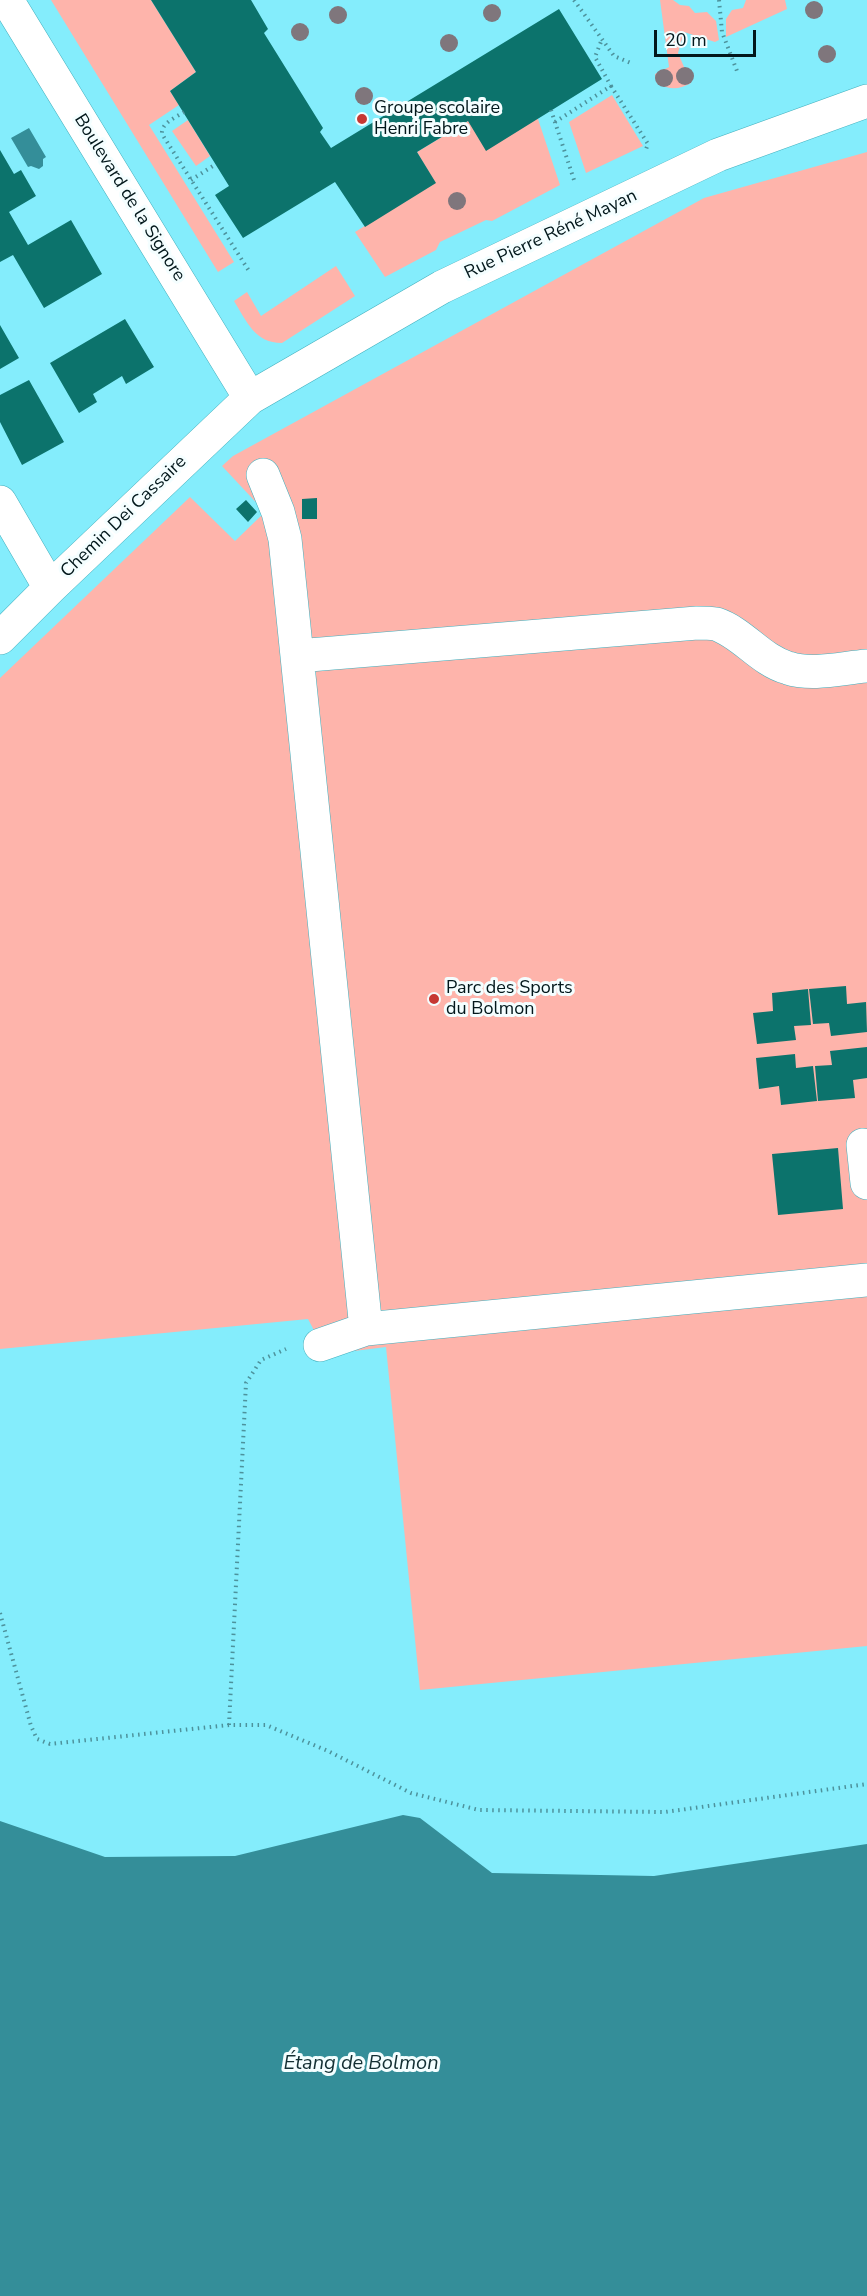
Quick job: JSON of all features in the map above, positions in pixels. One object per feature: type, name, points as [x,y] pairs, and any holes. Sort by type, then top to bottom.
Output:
[{"type":"street","name":"Boulevard de la Signore","points":[[7,0],[250,398]]},
{"type":"street","name":"Rue Pierre Réné Mayan","points":[[250,398],[442,287],[718,155],[867,101]]},
{"type":"street","name":"Chemin Dei Cassaire","points":[[0,638],[250,398]]},
{"type":"street","points":[[263,475],[278,512],[285,539],[366,1329]]},
{"type":"street","points":[[0,502],[50,588]]},
{"type":"street","points":[[297,656],[697,623],[716,624],[768,660],[789,669],[813,671],[867,666]]},
{"type":"street","points":[[864,1145],[867,1183]]},
{"type":"street","points":[[320,1345],[366,1329],[867,1281]]},
{"type":"path","points":[[574,0],[614,56],[631,63]]},
{"type":"path","points":[[719,0],[722,32],[736,71]]},
{"type":"path","points":[[602,39],[595,57],[648,144],[645,152],[638,155]]},
{"type":"path","points":[[555,122],[611,86]]},
{"type":"path","points":[[551,110],[575,183]]},
{"type":"path","points":[[183,112],[165,125],[162,134],[249,272]]},
{"type":"path","points":[[191,180],[216,164]]},
{"type":"path","points":[[229,1725],[246,1383],[261,1360],[286,1349],[320,1345]]},
{"type":"path","points":[[0,1612],[31,1726],[37,1739],[50,1744],[229,1725],[266,1725],[328,1751],[411,1793],[479,1810],[665,1812],[867,1784]]},
{"type":"shaded area","points":[[51,0],[151,0],[196,72],[170,91],[179,105],[149,125],[234,262],[218,272]]},
{"type":"shaded area","points":[[660,0],[673,0],[680,5],[689,6],[695,13],[707,12],[716,21],[719,40],[715,42],[684,32],[678,53],[691,83],[678,88],[670,88],[657,83],[655,74],[669,67]]},
{"type":"shaded area","points":[[746,0],[785,0],[787,9],[726,37],[726,19],[732,10],[743,8]]},
{"type":"shaded area","points":[[612,95],[643,146],[586,173],[569,122]]},
{"type":"shaded area","points":[[538,119],[560,185],[492,221],[486,220],[440,242],[436,250],[385,277],[355,232],[435,183],[417,152],[468,121]]},
{"type":"shaded area","points":[[188,120],[210,156],[196,166],[172,131]]},
{"type":"shaded area","name":"Parc des Sports du Bolmon","points":[[867,152],[867,1646],[420,1690],[386,1347],[322,1355],[317,1336],[308,1319],[0,1349],[0,678],[190,497],[235,541],[265,512],[222,466],[233,456],[704,198]]},
{"type":"shaded area","points":[[336,266],[355,296],[282,343],[273,342],[258,335],[248,324],[234,301],[247,292],[261,316]]},
{"type":"water","points":[[29,128],[46,157],[43,159],[43,166],[39,169],[28,167],[11,138]]},
{"type":"water","name":"Étang de Bolmon","points":[[403,1815],[420,1818],[492,1873],[654,1876],[867,1844],[867,2296],[0,2296],[0,1821],[105,1857],[235,1856]]},
{"type":"building","name":"Groupe scolaire Henri Fabre","points":[[151,0],[251,0],[268,29],[264,33],[323,128],[320,132],[331,148],[559,9],[602,79],[486,151],[468,121],[417,152],[436,183],[365,227],[335,182],[243,238],[215,195],[229,186],[170,91],[196,72]]},
{"type":"building","points":[[0,150],[14,174],[21,170],[36,196],[9,212],[28,245],[71,220],[102,274],[44,308],[13,255],[0,262]]},
{"type":"building","points":[[125,319],[154,367],[126,384],[122,376],[93,394],[97,402],[79,413],[50,363]]},
{"type":"building","points":[[0,325],[19,358],[0,369]]},
{"type":"building","points":[[29,380],[64,442],[22,465],[0,422],[0,395]]},
{"type":"building","points":[[317,498],[317,519],[302,519],[302,499]]},
{"type":"building","points":[[246,500],[257,512],[248,522],[236,509]]},
{"type":"building","points":[[846,986],[847,1004],[866,1002],[867,1032],[831,1036],[829,1023],[813,1024],[809,989]]},
{"type":"building","points":[[808,989],[811,1025],[794,1026],[796,1040],[757,1044],[753,1013],[773,1011],[772,993]]},
{"type":"building","points":[[867,1047],[867,1078],[853,1080],[855,1098],[818,1101],[815,1066],[832,1065],[830,1051]]},
{"type":"building","points":[[795,1054],[796,1068],[813,1066],[817,1101],[781,1105],[779,1086],[759,1089],[756,1058]]},
{"type":"building","points":[[838,1148],[843,1209],[778,1215],[772,1154]]},
{"type":"place","name":"Groupe scolaire Henri Fabre","points":[[362,119]]},
{"type":"place","name":"Parc des Sports du Bolmon","points":[[434,999]]}]
